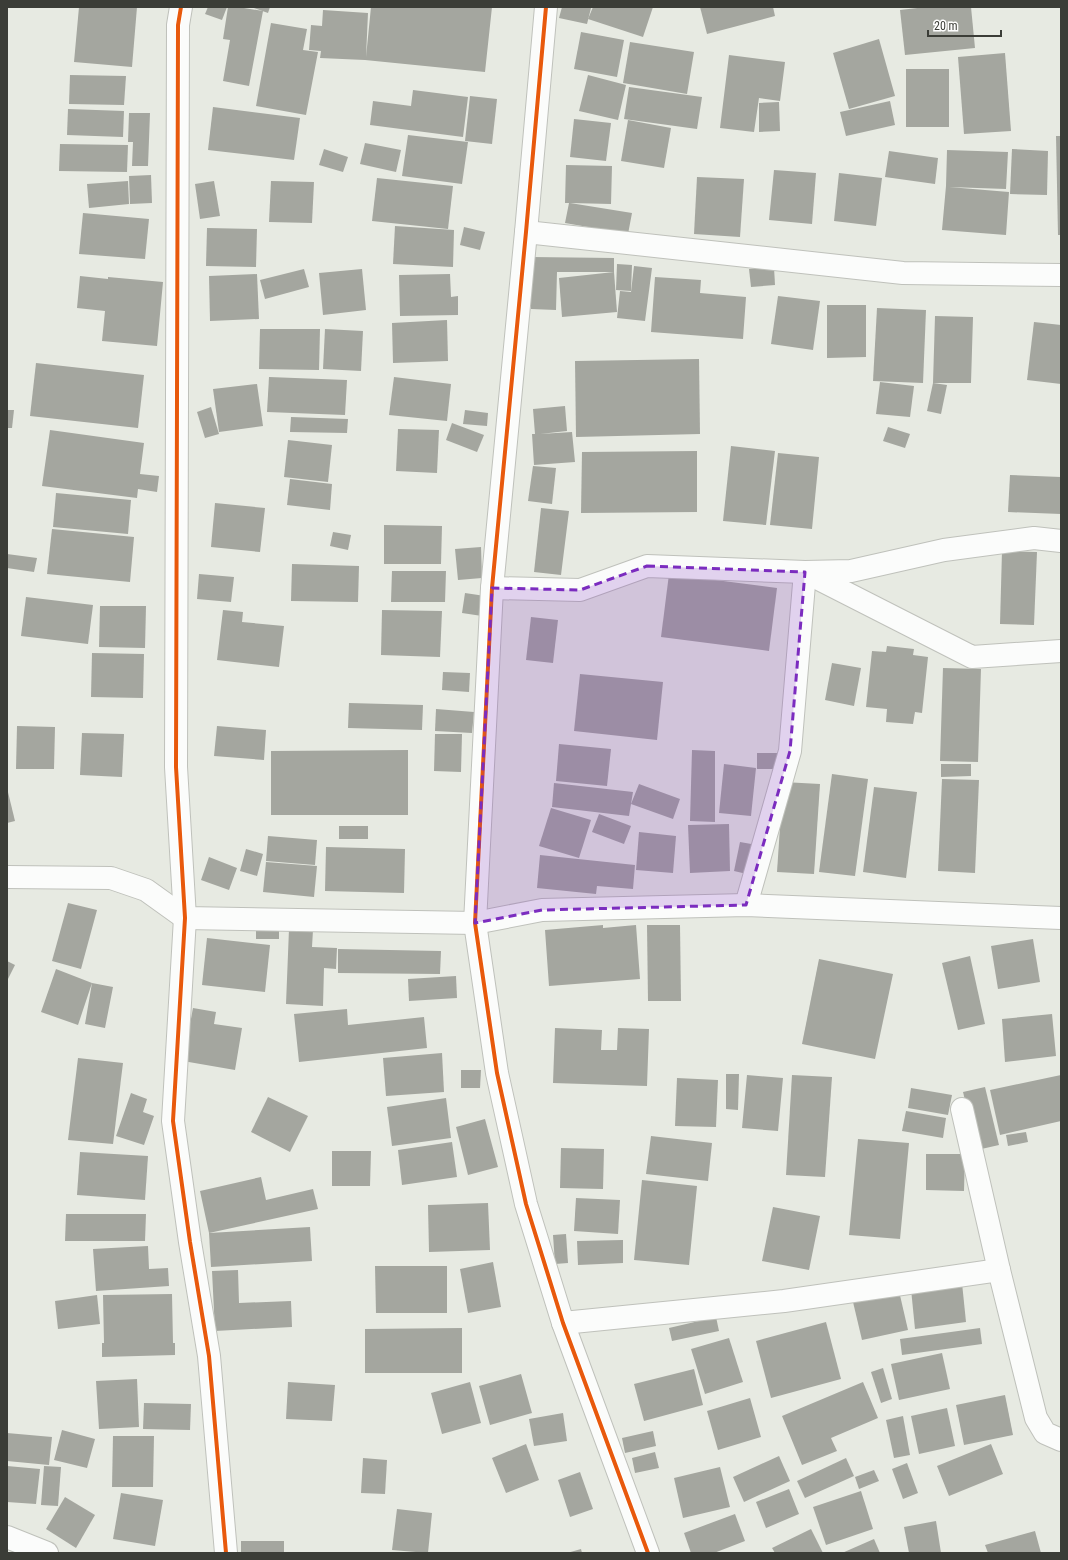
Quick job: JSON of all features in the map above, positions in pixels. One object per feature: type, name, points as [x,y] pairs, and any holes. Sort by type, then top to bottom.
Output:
[{"type":"street","points":[[181,7],[178,25],[176,767],[185,918],[173,1121],[208,1356],[226,1553]]},
{"type":"street","points":[[546,7],[492,588],[475,923],[497,1073],[526,1204],[563,1323],[648,1553]]},
{"type":"street","points":[[526,232],[903,273],[1061,275]]},
{"type":"street","points":[[492,588],[580,590],[647,566],[805,572],[851,571],[944,550],[1034,538],[1061,541]]},
{"type":"street","points":[[805,572],[972,657],[1061,652]]},
{"type":"street","points":[[746,905],[790,751],[805,572]]},
{"type":"street","points":[[7,876],[111,878],[146,890],[185,918],[475,923],[542,910],[746,905],[1061,918]]},
{"type":"street","points":[[962,1109],[999,1270],[1036,1418],[1046,1433],[1061,1440]]},
{"type":"street","points":[[563,1323],[784,1301],[999,1270]]},
{"type":"street","points":[[7,1537],[47,1553]]},
{"type":"highlighted area","points":[[647,566],[805,572],[790,751],[746,905],[542,910],[475,923],[492,588],[580,590]]},
{"type":"building","points":[[79,7],[137,7],[132,67],[74,62]]},
{"type":"building","points":[[208,7],[227,7],[222,20],[205,14]]},
{"type":"building","points":[[228,7],[263,11],[249,86],[223,81],[230,40],[223,39]]},
{"type":"building","points":[[251,7],[270,7],[268,13]]},
{"type":"building","points":[[371,7],[492,7],[485,72],[365,60],[320,58],[321,51],[309,50],[311,25],[322,26],[323,10],[368,13],[366,57]]},
{"type":"building","points":[[562,7],[591,8],[587,24],[559,18]]},
{"type":"building","points":[[593,7],[653,7],[643,37],[588,19]]},
{"type":"building","points":[[700,7],[773,7],[775,16],[707,34]]},
{"type":"building","points":[[926,7],[971,7],[975,48],[905,55],[900,10]]},
{"type":"building","points":[[271,23],[307,29],[303,50],[318,52],[306,115],[256,106]]},
{"type":"building","points":[[581,32],[624,40],[617,77],[574,69]]},
{"type":"building","points":[[879,39],[895,96],[849,109],[833,53]]},
{"type":"building","points":[[630,42],[694,52],[687,94],[623,83]]},
{"type":"building","points":[[1005,53],[1011,131],[964,134],[958,57]]},
{"type":"building","points":[[729,55],[785,62],[780,101],[759,98],[754,132],[720,128]]},
{"type":"building","points":[[906,69],[949,69],[949,127],[906,127]]},
{"type":"building","points":[[70,75],[126,76],[124,105],[69,104]]},
{"type":"building","points":[[588,75],[626,85],[618,120],[579,111]]},
{"type":"building","points":[[629,87],[702,97],[697,129],[624,119]]},
{"type":"building","points":[[413,90],[468,97],[463,137],[370,125],[373,101],[411,106]]},
{"type":"building","points":[[470,96],[497,99],[492,144],[465,141]]},
{"type":"building","points":[[890,101],[895,125],[846,136],[840,112]]},
{"type":"building","points":[[779,102],[780,131],[759,132],[759,103]]},
{"type":"building","points":[[213,107],[300,118],[294,160],[208,150]]},
{"type":"building","points":[[68,109],[124,111],[123,137],[67,135]]},
{"type":"building","points":[[129,113],[150,113],[148,166],[132,166],[133,142],[128,142]]},
{"type":"building","points":[[574,119],[611,123],[606,161],[570,157]]},
{"type":"building","points":[[628,120],[671,128],[664,168],[621,161]]},
{"type":"building","points":[[408,135],[468,142],[462,184],[402,176]]},
{"type":"building","points":[[1056,136],[1061,136],[1061,235],[1058,235]]},
{"type":"building","points":[[365,143],[401,150],[396,172],[360,164]]},
{"type":"building","points":[[60,144],[128,145],[127,172],[59,171]]},
{"type":"building","points":[[324,149],[348,157],[343,172],[319,165]]},
{"type":"building","points":[[1012,149],[1048,151],[1047,195],[1010,194]]},
{"type":"building","points":[[947,150],[1008,152],[1006,189],[949,187],[1009,192],[1006,235],[942,230],[946,186]]},
{"type":"building","points":[[889,151],[938,158],[935,184],[885,177]]},
{"type":"building","points":[[566,165],[612,166],[611,204],[570,203],[632,213],[628,234],[565,223],[569,203],[565,203]]},
{"type":"building","points":[[774,170],[816,173],[812,224],[769,220]]},
{"type":"building","points":[[839,173],[882,178],[876,226],[834,221]]},
{"type":"building","points":[[151,175],[152,203],[130,204],[129,176]]},
{"type":"building","points":[[697,177],[744,179],[740,237],[694,234]]},
{"type":"building","points":[[377,178],[453,186],[448,229],[372,221]]},
{"type":"building","points":[[128,181],[129,204],[89,208],[87,184]]},
{"type":"building","points":[[214,181],[220,216],[200,219],[195,184]]},
{"type":"building","points":[[271,181],[314,182],[312,223],[269,222]]},
{"type":"building","points":[[83,213],[149,219],[145,259],[79,254]]},
{"type":"building","points":[[395,226],[454,230],[453,267],[393,264]]},
{"type":"building","points":[[464,227],[485,232],[480,250],[460,245]]},
{"type":"building","points":[[207,228],[257,229],[256,267],[206,266]]},
{"type":"building","points":[[531,257],[614,258],[614,272],[557,272],[556,310],[531,309]]},
{"type":"building","points":[[617,264],[632,265],[631,291],[616,290]]},
{"type":"building","points":[[634,266],[652,268],[645,321],[617,318],[620,291],[631,292]]},
{"type":"building","points":[[774,267],[775,285],[751,287],[749,269]]},
{"type":"building","points":[[304,269],[309,287],[265,299],[260,280]]},
{"type":"building","points":[[362,269],[366,310],[323,315],[319,273]]},
{"type":"building","points":[[614,272],[617,312],[562,317],[559,278]]},
{"type":"building","points":[[257,274],[259,319],[210,321],[209,276]]},
{"type":"building","points":[[450,274],[451,297],[458,296],[458,315],[400,316],[399,275]]},
{"type":"building","points":[[80,276],[163,282],[157,346],[102,341],[105,311],[77,308]]},
{"type":"building","points":[[655,277],[701,280],[700,293],[746,297],[743,339],[651,332]]},
{"type":"building","points":[[778,296],[820,301],[813,350],[771,344]]},
{"type":"building","points":[[827,305],[866,305],[866,357],[827,358]]},
{"type":"building","points":[[877,308],[926,310],[923,383],[873,381]]},
{"type":"building","points":[[935,316],[973,317],[971,383],[933,383]]},
{"type":"building","points":[[447,320],[448,361],[393,363],[392,323]]},
{"type":"building","points":[[1034,322],[1061,325],[1061,384],[1027,380]]},
{"type":"building","points":[[260,329],[320,329],[319,370],[259,369]]},
{"type":"building","points":[[325,329],[363,331],[361,371],[323,369]]},
{"type":"building","points":[[699,359],[700,434],[576,437],[575,361]]},
{"type":"building","points":[[36,363],[144,375],[138,428],[30,416]]},
{"type":"building","points":[[269,377],[347,380],[345,415],[267,412]]},
{"type":"building","points":[[394,377],[451,384],[447,421],[389,415]]},
{"type":"building","points":[[880,382],[914,386],[910,417],[876,414]]},
{"type":"building","points":[[933,383],[947,385],[941,414],[927,411]]},
{"type":"building","points":[[257,384],[263,426],[219,432],[213,389]]},
{"type":"building","points":[[565,406],[567,431],[540,434],[572,432],[575,462],[534,465],[532,434],[535,434],[533,409]]},
{"type":"building","points":[[211,407],[219,434],[205,438],[197,412]]},
{"type":"building","points":[[7,410],[14,410],[12,428],[7,428]]},
{"type":"building","points":[[465,410],[488,413],[487,426],[463,424]]},
{"type":"building","points":[[291,417],[348,419],[347,433],[290,432]]},
{"type":"building","points":[[452,423],[484,435],[477,452],[446,440]]},
{"type":"building","points":[[888,427],[910,434],[905,448],[883,441]]},
{"type":"building","points":[[398,429],[439,430],[437,473],[396,471]]},
{"type":"building","points":[[50,430],[144,443],[140,474],[159,476],[157,492],[138,489],[137,498],[42,486]]},
{"type":"building","points":[[288,440],[332,445],[328,482],[284,477]]},
{"type":"building","points":[[731,446],[775,451],[766,525],[723,521]]},
{"type":"building","points":[[697,451],[697,512],[581,513],[582,452]]},
{"type":"building","points":[[778,453],[819,457],[812,529],[770,525]]},
{"type":"building","points":[[533,466],[556,468],[552,504],[528,501]]},
{"type":"building","points":[[1010,475],[1061,477],[1061,514],[1008,512]]},
{"type":"building","points":[[290,479],[332,484],[330,510],[287,505]]},
{"type":"building","points":[[56,493],[131,500],[128,534],[53,527]]},
{"type":"building","points":[[215,503],[265,508],[260,552],[211,547]]},
{"type":"building","points":[[541,508],[569,511],[561,575],[534,572]]},
{"type":"building","points":[[384,525],[442,526],[441,564],[384,564]]},
{"type":"building","points":[[52,529],[134,537],[130,582],[47,574]]},
{"type":"building","points":[[333,532],[351,535],[348,550],[330,546]]},
{"type":"building","points":[[481,547],[482,578],[458,580],[455,549]]},
{"type":"building","points":[[1002,551],[1037,552],[1034,625],[1000,624]]},
{"type":"building","points":[[7,554],[37,558],[34,572],[7,568]]},
{"type":"building","points":[[292,564],[359,566],[358,602],[291,601]]},
{"type":"building","points":[[392,571],[446,571],[445,602],[391,602]]},
{"type":"building","points":[[199,574],[234,577],[231,602],[197,599]]},
{"type":"building","points":[[669,574],[777,588],[769,651],[661,637]]},
{"type":"building","points":[[465,593],[485,596],[482,616],[462,613]]},
{"type":"building","points":[[26,597],[93,605],[88,644],[21,636]]},
{"type":"building","points":[[100,606],[146,606],[145,648],[99,647]]},
{"type":"building","points":[[223,610],[243,612],[242,622],[284,626],[279,667],[217,660]]},
{"type":"building","points":[[382,610],[442,611],[440,657],[381,655]]},
{"type":"building","points":[[531,617],[558,620],[553,663],[526,660]]},
{"type":"building","points":[[887,646],[914,649],[913,655],[928,657],[922,713],[915,712],[913,724],[886,722],[887,709],[866,707],[872,651],[886,652]]},
{"type":"building","points":[[92,653],[144,654],[143,698],[91,697]]},
{"type":"building","points":[[832,663],[861,668],[854,706],[825,700]]},
{"type":"building","points":[[943,668],[981,669],[978,762],[940,761]]},
{"type":"building","points":[[443,672],[470,673],[469,692],[442,690]]},
{"type":"building","points":[[580,674],[663,682],[657,740],[574,731]]},
{"type":"building","points":[[349,703],[423,705],[422,730],[348,728]]},
{"type":"building","points":[[436,709],[474,712],[472,733],[435,731]]},
{"type":"building","points":[[17,726],[55,727],[54,769],[16,769]]},
{"type":"building","points":[[217,726],[266,730],[264,760],[214,756]]},
{"type":"building","points":[[82,733],[124,734],[122,777],[80,775]]},
{"type":"building","points":[[435,734],[462,734],[461,772],[434,771]]},
{"type":"building","points":[[559,744],[611,749],[607,786],[556,781]]},
{"type":"building","points":[[408,750],[408,815],[271,815],[271,751]]},
{"type":"building","points":[[692,750],[715,751],[715,822],[690,821]]},
{"type":"building","points":[[757,753],[783,753],[783,769],[757,769]]},
{"type":"building","points":[[724,764],[756,768],[751,816],[719,813]]},
{"type":"building","points":[[941,764],[971,764],[971,776],[941,777]]},
{"type":"building","points":[[832,774],[868,779],[855,876],[819,872]]},
{"type":"building","points":[[942,779],[979,780],[975,873],[938,871]]},
{"type":"building","points":[[783,782],[820,784],[814,874],[777,872]]},
{"type":"building","points":[[554,783],[633,792],[629,816],[552,807]]},
{"type":"building","points":[[639,784],[680,799],[673,819],[631,804]]},
{"type":"building","points":[[874,787],[917,792],[906,878],[863,872]]},
{"type":"building","points":[[7,788],[15,821],[7,823]]},
{"type":"building","points":[[551,808],[591,820],[579,858],[539,846]]},
{"type":"building","points":[[599,814],[631,826],[624,844],[592,832]]},
{"type":"building","points":[[729,824],[730,871],[690,873],[688,825]]},
{"type":"building","points":[[339,826],[368,826],[368,839],[339,839]]},
{"type":"building","points":[[639,832],[676,836],[673,873],[636,870]]},
{"type":"building","points":[[268,836],[317,840],[315,865],[266,861]]},
{"type":"building","points":[[740,842],[757,845],[751,875],[734,871]]},
{"type":"building","points":[[326,847],[405,849],[404,893],[325,891]]},
{"type":"building","points":[[246,849],[263,854],[257,876],[240,871]]},
{"type":"building","points":[[540,855],[635,865],[633,889],[597,886],[596,894],[537,888]]},
{"type":"building","points":[[209,857],[237,868],[229,890],[201,880]]},
{"type":"building","points":[[266,862],[317,866],[314,897],[263,892]]},
{"type":"building","points":[[68,903],[97,910],[81,969],[52,961]]},
{"type":"building","points":[[603,925],[603,928],[636,925],[640,979],[549,986],[545,930]]},
{"type":"building","points":[[647,925],[680,925],[681,1001],[648,1001]]},
{"type":"building","points":[[256,927],[279,928],[279,939],[256,939]]},
{"type":"building","points":[[289,929],[313,930],[312,947],[337,948],[336,969],[324,968],[323,1006],[286,1004]]},
{"type":"building","points":[[207,938],[270,945],[265,992],[202,985]]},
{"type":"building","points":[[1033,939],[1040,982],[998,989],[991,946]]},
{"type":"building","points":[[338,949],[441,951],[440,974],[338,973]]},
{"type":"building","points":[[970,956],[985,1024],[958,1030],[942,963]]},
{"type":"building","points":[[819,959],[893,974],[875,1059],[802,1044]]},
{"type":"building","points":[[7,961],[15,965],[7,981]]},
{"type":"building","points":[[56,969],[92,983],[78,1025],[41,1012]]},
{"type":"building","points":[[456,976],[457,998],[409,1001],[408,979]]},
{"type":"building","points":[[92,983],[113,987],[105,1028],[85,1024]]},
{"type":"building","points":[[193,1008],[216,1012],[214,1024],[242,1028],[235,1070],[183,1061]]},
{"type":"building","points":[[347,1009],[348,1025],[424,1017],[427,1048],[299,1062],[294,1014]]},
{"type":"building","points":[[1052,1014],[1056,1056],[1005,1062],[1002,1019]]},
{"type":"building","points":[[555,1028],[602,1030],[601,1050],[617,1050],[618,1028],[649,1029],[647,1086],[553,1083]]},
{"type":"building","points":[[442,1053],[444,1092],[386,1096],[383,1058]]},
{"type":"building","points":[[78,1058],[123,1063],[113,1144],[68,1140]]},
{"type":"building","points":[[461,1070],[481,1070],[480,1088],[461,1088]]},
{"type":"building","points":[[726,1074],[739,1074],[738,1110],[726,1109]]},
{"type":"building","points":[[747,1075],[783,1078],[778,1131],[742,1128]]},
{"type":"building","points":[[792,1075],[832,1077],[825,1177],[786,1175]]},
{"type":"building","points":[[1061,1075],[1061,1121],[1000,1135],[990,1090]]},
{"type":"building","points":[[677,1078],[718,1080],[716,1127],[675,1126]]},
{"type":"building","points":[[985,1087],[999,1145],[977,1150],[963,1092]]},
{"type":"building","points":[[911,1088],[952,1095],[948,1115],[908,1108]]},
{"type":"building","points":[[131,1093],[147,1099],[143,1112],[154,1116],[144,1145],[116,1136]]},
{"type":"building","points":[[268,1097],[308,1116],[290,1152],[251,1132]]},
{"type":"building","points":[[446,1098],[451,1138],[392,1146],[387,1107]]},
{"type":"building","points":[[906,1111],[946,1118],[943,1138],[902,1131]]},
{"type":"building","points":[[485,1119],[498,1167],[468,1175],[456,1127]]},
{"type":"building","points":[[1026,1132],[1028,1142],[1008,1146],[1006,1135]]},
{"type":"building","points":[[651,1136],[712,1143],[708,1181],[646,1174]]},
{"type":"building","points":[[858,1139],[909,1143],[900,1239],[849,1235]]},
{"type":"building","points":[[452,1142],[457,1177],[402,1185],[398,1150]]},
{"type":"building","points":[[561,1148],[604,1149],[603,1189],[560,1188]]},
{"type":"building","points":[[332,1151],[371,1151],[370,1186],[332,1186]]},
{"type":"building","points":[[80,1152],[148,1156],[145,1200],[77,1195]]},
{"type":"building","points":[[926,1154],[965,1154],[964,1191],[926,1190]]},
{"type":"building","points":[[261,1177],[266,1200],[313,1189],[318,1209],[209,1233],[200,1191]]},
{"type":"building","points":[[642,1180],[697,1186],[689,1265],[634,1260]]},
{"type":"building","points":[[576,1198],[620,1200],[618,1234],[574,1231]]},
{"type":"building","points":[[488,1203],[490,1250],[429,1252],[428,1205]]},
{"type":"building","points":[[773,1207],[820,1216],[809,1270],[762,1261]]},
{"type":"building","points":[[66,1214],[146,1214],[145,1241],[65,1241]]},
{"type":"building","points":[[310,1227],[312,1261],[211,1267],[209,1233]]},
{"type":"building","points":[[566,1234],[568,1263],[555,1264],[553,1235]]},
{"type":"building","points":[[623,1240],[623,1263],[578,1265],[577,1241]]},
{"type":"building","points":[[148,1246],[149,1269],[168,1268],[169,1286],[96,1291],[93,1249]]},
{"type":"building","points":[[493,1262],[501,1307],[468,1313],[460,1269]]},
{"type":"building","points":[[375,1266],[447,1266],[447,1313],[376,1313]]},
{"type":"building","points":[[238,1270],[239,1303],[291,1301],[292,1327],[215,1331],[212,1271]]},
{"type":"building","points":[[962,1283],[966,1322],[915,1329],[911,1289]]},
{"type":"building","points":[[899,1291],[908,1330],[862,1340],[853,1302]]},
{"type":"building","points":[[172,1294],[173,1343],[175,1343],[175,1355],[102,1357],[102,1343],[104,1343],[103,1295]]},
{"type":"building","points":[[97,1295],[100,1324],[58,1329],[55,1301]]},
{"type":"building","points":[[716,1317],[719,1331],[672,1341],[669,1328]]},
{"type":"building","points":[[826,1322],[841,1379],[771,1398],[756,1341]]},
{"type":"building","points":[[462,1328],[462,1373],[365,1373],[365,1329]]},
{"type":"building","points":[[980,1328],[982,1344],[902,1355],[900,1339]]},
{"type":"building","points":[[729,1338],[743,1382],[705,1394],[691,1349]]},
{"type":"building","points":[[942,1353],[950,1389],[899,1400],[891,1364]]},
{"type":"building","points":[[883,1368],[892,1399],[881,1403],[871,1372]]},
{"type":"building","points":[[694,1369],[703,1405],[644,1421],[634,1384]]},
{"type":"building","points":[[521,1374],[532,1413],[490,1425],[479,1386]]},
{"type":"building","points":[[137,1379],[139,1427],[99,1429],[96,1381]]},
{"type":"building","points":[[288,1382],[335,1385],[332,1421],[286,1419]]},
{"type":"building","points":[[470,1382],[481,1423],[442,1434],[431,1393]]},
{"type":"building","points":[[863,1382],[878,1418],[831,1438],[837,1451],[802,1465],[782,1416]]},
{"type":"building","points":[[1005,1395],[1013,1435],[964,1445],[956,1405]]},
{"type":"building","points":[[750,1398],[761,1437],[718,1450],[707,1411]]},
{"type":"building","points":[[144,1403],[191,1404],[190,1430],[143,1429]]},
{"type":"building","points":[[947,1408],[955,1446],[919,1454],[911,1416]]},
{"type":"building","points":[[563,1413],[567,1441],[534,1446],[529,1419]]},
{"type":"building","points":[[903,1416],[910,1455],[894,1458],[886,1420]]},
{"type":"building","points":[[62,1430],[95,1439],[87,1468],[54,1460]]},
{"type":"building","points":[[653,1431],[656,1446],[625,1453],[622,1438]]},
{"type":"building","points":[[7,1433],[52,1437],[49,1465],[7,1461]]},
{"type":"building","points":[[113,1436],[154,1436],[153,1487],[112,1487]]},
{"type":"building","points":[[526,1444],[539,1480],[506,1493],[492,1458]]},
{"type":"building","points":[[991,1444],[1003,1474],[949,1496],[937,1466]]},
{"type":"building","points":[[655,1452],[659,1468],[635,1473],[632,1458]]},
{"type":"building","points":[[779,1456],[790,1481],[744,1502],[733,1477]]},
{"type":"building","points":[[363,1458],[387,1460],[385,1494],[361,1493]]},
{"type":"building","points":[[846,1458],[854,1476],[805,1498],[797,1481]]},
{"type":"building","points":[[907,1463],[918,1493],[903,1499],[892,1469]]},
{"type":"building","points":[[7,1466],[40,1469],[36,1504],[7,1502]]},
{"type":"building","points":[[44,1466],[61,1467],[58,1506],[41,1505]]},
{"type":"building","points":[[720,1467],[730,1507],[683,1518],[674,1478]]},
{"type":"building","points":[[874,1470],[879,1481],[859,1489],[855,1477]]},
{"type":"building","points":[[580,1472],[593,1509],[570,1517],[558,1480]]},
{"type":"building","points":[[789,1489],[799,1514],[766,1528],[756,1502]]},
{"type":"building","points":[[861,1491],[873,1529],[826,1545],[813,1507]]},
{"type":"building","points":[[121,1493],[163,1500],[155,1546],[113,1539]]},
{"type":"building","points":[[65,1497],[95,1515],[76,1548],[46,1529]]},
{"type":"building","points":[[397,1509],[432,1513],[428,1553],[392,1550]]},
{"type":"building","points":[[735,1514],[745,1541],[714,1553],[691,1553],[684,1533]]},
{"type":"building","points":[[936,1521],[941,1553],[909,1553],[904,1527]]},
{"type":"building","points":[[811,1529],[823,1553],[775,1553],[772,1548]]},
{"type":"building","points":[[1035,1531],[1041,1553],[988,1553],[985,1545]]},
{"type":"building","points":[[874,1539],[880,1553],[842,1553]]},
{"type":"building","points":[[241,1541],[284,1541],[284,1553],[241,1553]]},
{"type":"building","points":[[581,1549],[582,1553],[567,1553]]},
{"type":"cycle path","points":[[181,7],[178,25],[176,767],[185,918],[173,1121],[190,1242],[209,1356],[226,1553]]},
{"type":"cycle path","points":[[546,7],[492,588],[475,923],[497,1073],[526,1204],[563,1323],[648,1553]]}]
